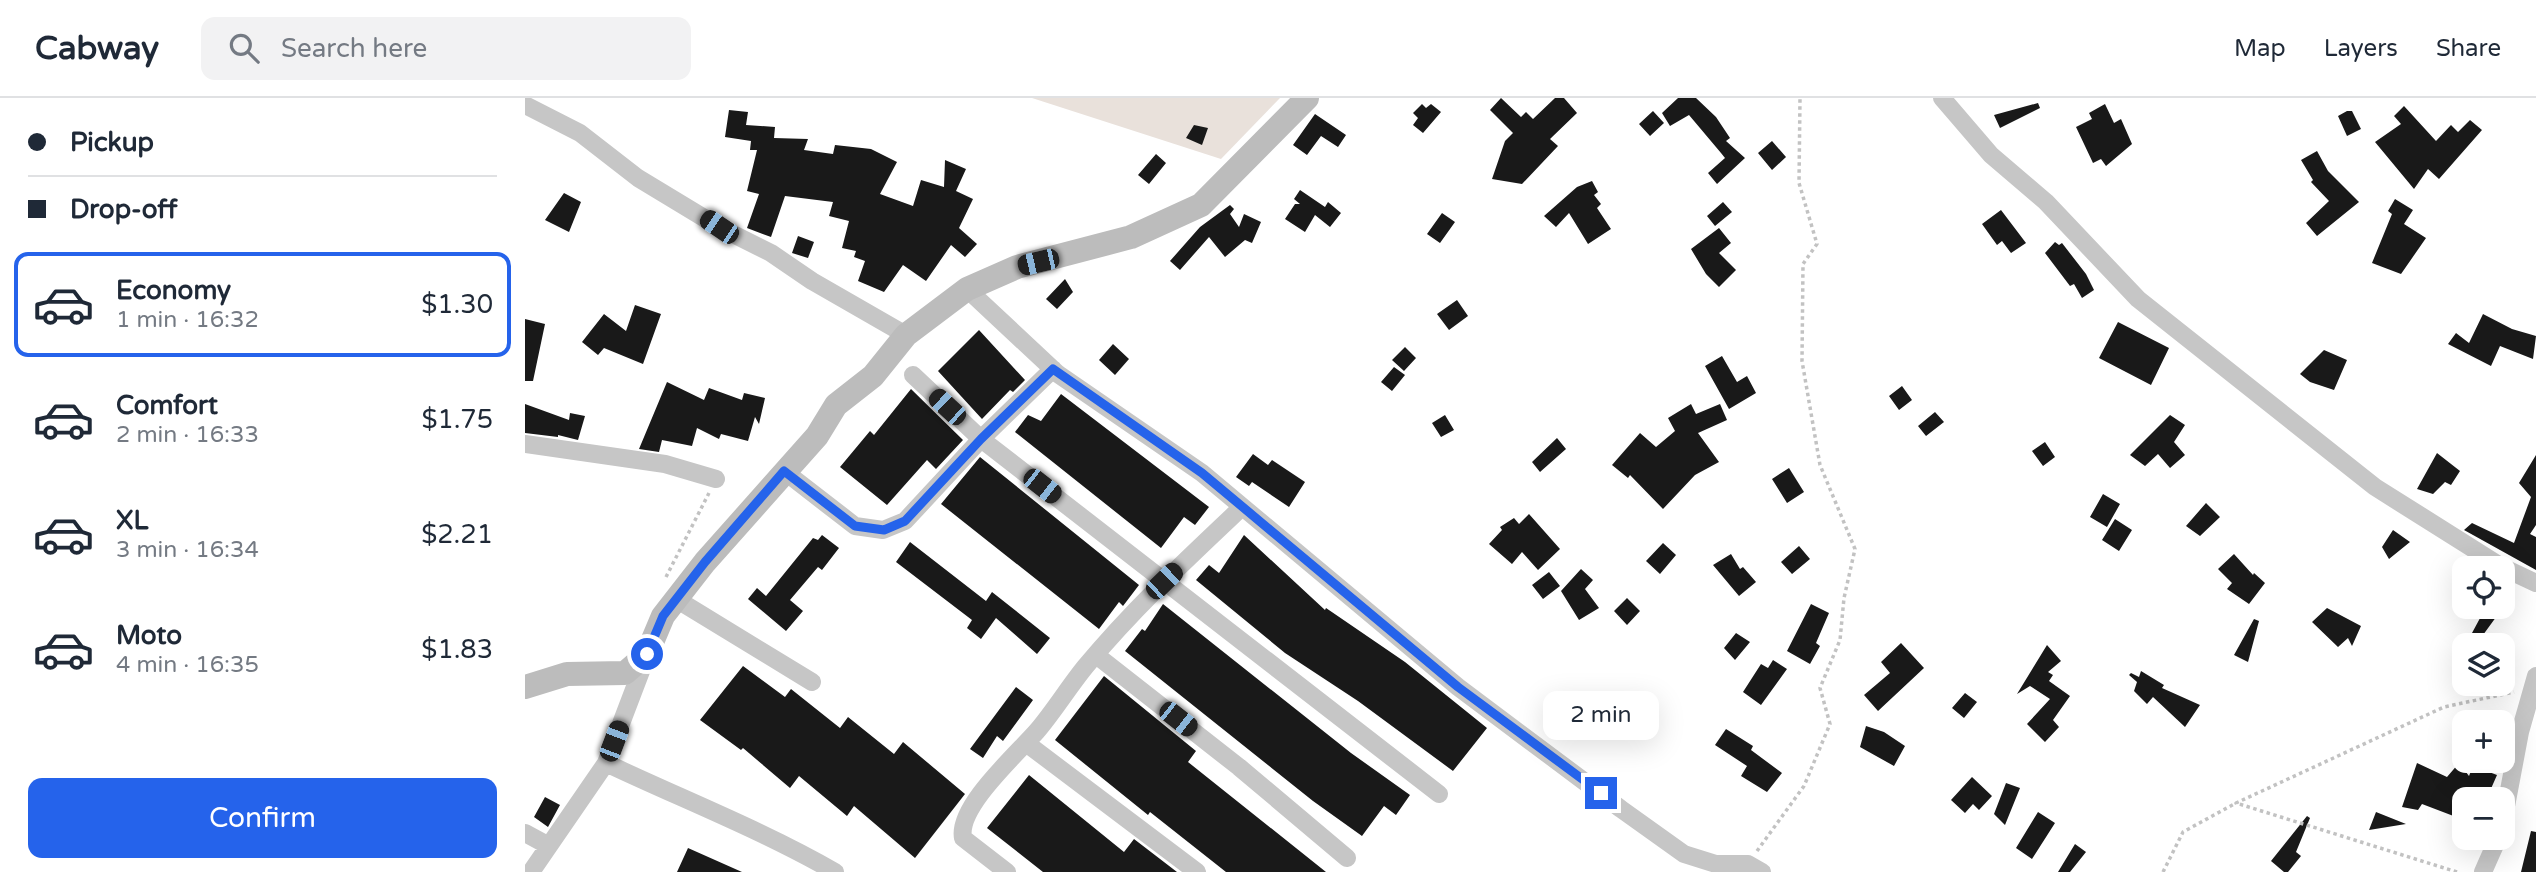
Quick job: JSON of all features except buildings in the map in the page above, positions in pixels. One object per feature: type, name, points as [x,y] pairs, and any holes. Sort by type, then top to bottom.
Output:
[{"type":"main road","points":[[525,687],[567,674],[625,673],[647,654],[663,616],[670,590],[817,436],[836,405],[873,376],[907,335],[967,289],[1017,267],[1131,237],[1201,205],[1307,98]]},
{"type":"street","points":[[1943,98],[1991,155],[2046,202],[2138,299],[2375,487],[2502,567],[2536,583]]},
{"type":"street","points":[[525,105],[580,133],[638,178],[719,227],[771,253],[812,281],[907,335]]},
{"type":"street","points":[[967,289],[1053,369],[1202,473],[1458,687],[1683,854],[1716,864],[1755,868]]},
{"type":"street","points":[[784,471],[855,526],[884,530],[905,521],[981,439],[1053,369]]},
{"type":"street","points":[[913,375],[981,439],[1439,794]]},
{"type":"street","points":[[525,444],[654,462],[716,479]]},
{"type":"street","points":[[1007,872],[963,838],[961,828],[991,781],[1026,743],[1096,655],[1164,581],[1242,507]]},
{"type":"street","points":[[670,590],[812,682]]},
{"type":"street","points":[[531,872],[606,763],[647,654]]},
{"type":"street","points":[[1096,655],[1347,858]]},
{"type":"street","points":[[2511,787],[2534,682]]},
{"type":"street","points":[[1026,743],[1197,872]]},
{"type":"street","points":[[606,763],[706,811],[779,840],[835,872]]},
{"type":"street","points":[[525,833],[549,846]]},
{"type":"street","points":[[2483,872],[2493,850]]},
{"type":"path","points":[[1755,868],[1804,786],[1830,724],[1820,688],[1840,640],[1844,598],[1855,549],[1820,465],[1802,361],[1803,264],[1817,244],[1799,183],[1800,98]]},
{"type":"path","points":[[670,590],[716,479]]},
{"type":"path","points":[[2163,872],[2183,832],[2236,803],[2444,707],[2534,682]]},
{"type":"path","points":[[2236,803],[2457,872]]},
{"type":"shaded area","points":[[1032,98],[1280,98],[1221,159]]},
{"type":"route","points":[[647,654],[663,616],[705,562],[734,532],[784,471],[855,526],[884,530],[905,521],[981,439],[1053,369],[1202,473],[1458,687],[1601,793]]}]
